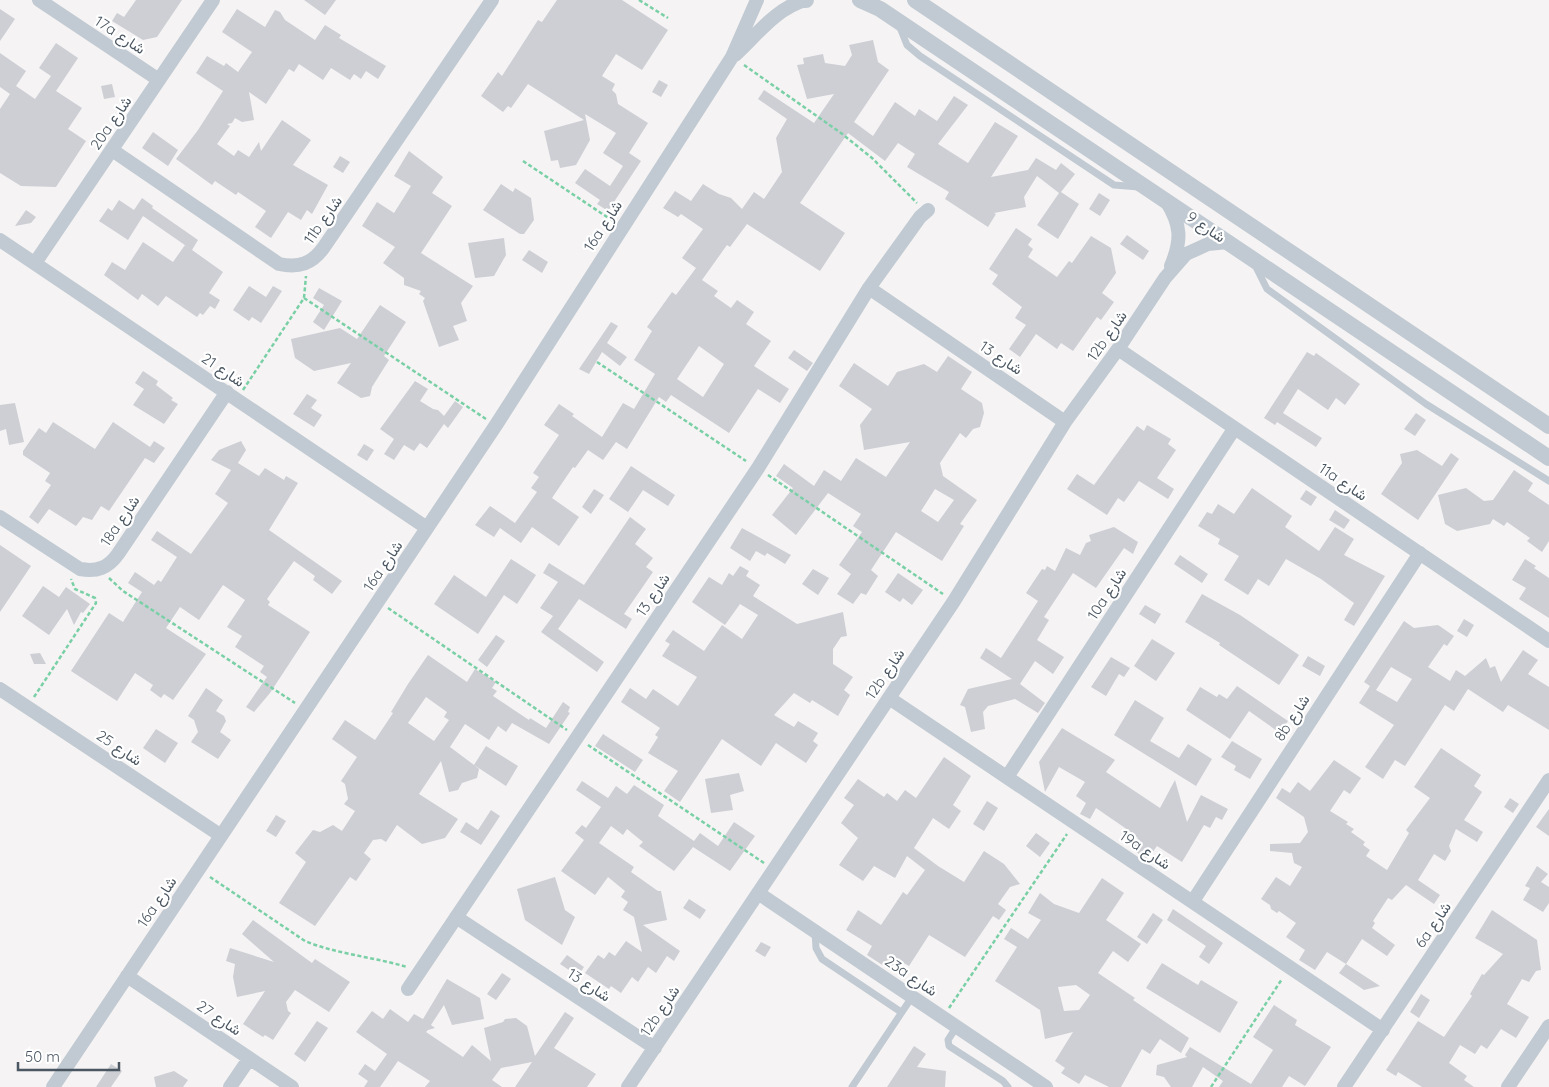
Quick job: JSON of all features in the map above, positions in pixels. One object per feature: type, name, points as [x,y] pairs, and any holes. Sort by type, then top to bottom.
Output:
[{"type":"street","name":"20a شارع","points":[[35,263],[213,0]]},
{"type":"street","name":"11b شارع","points":[[112,150],[279,264],[292,267],[305,264],[316,258],[324,247],[492,0]]},
{"type":"street","name":"16a شارع","points":[[52,1087],[496,426],[732,58],[757,0]]},
{"type":"street","name":"16a شارع","points":[[732,58],[780,12],[793,4],[805,0]]},
{"type":"street","name":"شارع 9","points":[[860,0],[880,9],[1549,458]]},
{"type":"street","name":"شارع 9","points":[[915,0],[1549,426]]},
{"type":"street","name":"17a شارع","points":[[47,2],[159,80]]},
{"type":"street","name":"12b شارع","points":[[1165,278],[1176,254],[1180,239],[1174,214],[1166,200]]},
{"type":"street","name":"شارع 13","points":[[408,989],[758,468],[869,288],[924,213]]},
{"type":"street","name":"شارع 21","points":[[0,240],[428,528]]},
{"type":"street","name":"12b شارع","points":[[628,1087],[954,601],[1065,422],[1118,349],[1165,278],[1186,254],[1192,250],[1208,244],[1228,242]]},
{"type":"street","name":"شارع 13","points":[[869,288],[1065,422]]},
{"type":"street","name":"11a شارع","points":[[1118,349],[1549,641]]},
{"type":"street","name":"18a شارع","points":[[0,517],[80,569],[91,571],[102,568],[111,563],[118,554],[232,395]]},
{"type":"street","name":"10a شارع","points":[[1007,777],[1234,429]]},
{"type":"street","name":"8b شارع","points":[[1192,902],[1420,553]]},
{"type":"street","name":"شارع 25","points":[[0,689],[220,835]]},
{"type":"street","name":"19a شارع","points":[[889,698],[1383,1030]]},
{"type":"street","name":"6a شارع","points":[[1344,1087],[1549,780]]},
{"type":"street","name":"23a شارع","points":[[758,893],[1046,1087]]},
{"type":"street","name":"شارع 13","points":[[456,917],[655,1048]]},
{"type":"street","name":"شارع 27","points":[[127,976],[292,1087]]},
{"type":"street","points":[[1508,1087],[1549,1026]]},
{"type":"street","points":[[230,1087],[249,1059]]},
{"type":"lane","points":[[1252,258],[1267,289],[1426,404],[1549,481]]},
{"type":"lane","points":[[815,931],[816,948],[822,959],[901,1012]]},
{"type":"lane","points":[[852,1087],[912,997]]},
{"type":"lane","points":[[957,1026],[948,1040],[949,1046],[1003,1081],[1008,1087]]},
{"type":"path","points":[[640,0],[668,18]]},
{"type":"path","points":[[732,58],[841,133],[872,158],[913,197],[924,213]]},
{"type":"path","points":[[523,161],[622,227]]},
{"type":"path","points":[[232,395],[304,298],[306,288],[305,264]]},
{"type":"path","points":[[304,298],[496,426]]},
{"type":"path","points":[[597,362],[954,601]]},
{"type":"path","points":[[27,707],[96,603],[95,598],[74,587],[71,564]]},
{"type":"path","points":[[102,568],[123,591],[305,709]]},
{"type":"path","points":[[943,1017],[1075,822]]},
{"type":"path","points":[[199,869],[305,941],[321,948],[383,960],[420,971]]},
{"type":"path","points":[[1210,1087],[1290,967]]},
{"type":"building","points":[[136,0],[182,0],[157,37],[143,40],[112,21],[117,13],[124,17]]},
{"type":"building","points":[[304,0],[336,0],[325,15]]},
{"type":"building","points":[[557,0],[622,0],[668,30],[642,70],[616,54],[602,76],[615,84],[612,90],[616,94],[618,104],[648,123],[629,153],[641,161],[608,211],[597,204],[600,200],[575,183],[585,169],[610,186],[623,166],[603,153],[616,133],[585,114],[590,140],[576,165],[560,168],[558,160],[551,161],[544,131],[584,120],[528,84],[511,108],[508,106],[503,112],[481,96],[498,72],[502,76],[538,20],[542,22]]},
{"type":"building","points":[[0,9],[15,19],[0,41]]},
{"type":"building","points":[[237,9],[265,27],[275,10],[280,12],[285,20],[315,40],[325,25],[341,35],[339,38],[386,66],[378,79],[366,71],[361,79],[354,74],[350,80],[331,68],[323,80],[299,64],[294,72],[289,69],[266,104],[249,92],[254,120],[242,122],[235,118],[232,123],[227,124],[230,126],[217,144],[234,156],[238,150],[249,157],[259,142],[261,151],[282,120],[311,140],[293,165],[328,185],[312,214],[307,210],[301,220],[288,212],[271,238],[255,227],[266,211],[238,192],[236,195],[215,181],[212,185],[176,159],[198,130],[223,91],[196,73],[207,56],[224,66],[226,63],[238,72],[252,52],[222,32]]},
{"type":"building","points":[[873,40],[878,62],[889,70],[854,122],[873,136],[895,102],[915,116],[919,109],[937,121],[954,96],[968,105],[938,144],[968,163],[995,122],[1018,136],[991,177],[1028,170],[1036,158],[1056,170],[1061,163],[1075,174],[1061,192],[1079,204],[1058,239],[1037,225],[1059,193],[1037,176],[1024,197],[1026,207],[994,213],[996,214],[988,227],[945,199],[949,192],[907,167],[915,154],[898,143],[885,161],[848,133],[800,203],[845,233],[820,271],[747,224],[730,247],[727,245],[702,280],[718,291],[714,296],[731,308],[737,300],[754,312],[746,324],[771,341],[754,366],[789,389],[780,403],[758,389],[729,433],[671,395],[666,402],[659,397],[627,449],[616,442],[603,460],[588,450],[575,468],[573,467],[552,498],[579,517],[559,546],[532,527],[521,543],[500,528],[494,537],[475,525],[490,506],[515,523],[537,492],[531,488],[539,477],[533,473],[559,435],[544,425],[559,404],[574,414],[572,416],[602,437],[623,403],[634,409],[655,374],[634,360],[652,331],[647,327],[672,292],[676,295],[696,268],[682,258],[703,229],[681,214],[678,217],[663,208],[675,191],[691,201],[703,184],[719,194],[731,198],[742,209],[754,192],[764,199],[782,172],[776,138],[787,119],[758,99],[764,90],[814,123],[834,94],[807,99],[797,65],[804,64],[803,58],[823,54],[825,63],[845,66],[852,55],[849,45]],"holes":[[[699,346],[724,364],[703,397],[677,379]]]},
{"type":"building","points":[[56,43],[78,58],[56,91],[82,108],[68,129],[86,141],[56,187],[21,186],[0,173],[0,109],[10,94],[0,87],[0,53],[26,71],[16,86],[35,99],[51,76],[39,68]]},
{"type":"building","points":[[659,80],[668,85],[661,97],[652,92]]},
{"type":"building","points":[[112,84],[115,97],[104,99],[101,86]]},
{"type":"building","points":[[153,132],[178,150],[168,166],[142,148]]},
{"type":"building","points":[[409,151],[443,177],[432,193],[452,206],[421,253],[473,286],[461,303],[467,321],[453,326],[459,340],[439,347],[423,301],[425,298],[419,294],[421,291],[404,285],[404,278],[383,263],[395,247],[362,226],[377,202],[394,213],[411,186],[394,176]]},
{"type":"building","points":[[340,156],[350,162],[343,173],[333,167]]},
{"type":"building","points":[[501,184],[513,192],[515,188],[531,198],[534,220],[524,234],[520,234],[483,210]]},
{"type":"building","points":[[1099,193],[1110,200],[1100,216],[1089,209]]},
{"type":"building","points":[[142,198],[153,206],[152,208],[198,240],[192,250],[143,216],[128,240],[99,221],[108,208],[112,211],[119,200],[134,210]]},
{"type":"building","points":[[26,210],[36,217],[31,223],[15,226]]},
{"type":"building","points":[[1016,228],[1032,239],[1028,245],[1033,249],[1028,257],[1057,277],[1069,261],[1072,263],[1091,236],[1111,248],[1116,273],[1102,293],[1114,302],[1101,320],[1097,317],[1073,351],[1061,343],[1057,349],[1036,334],[1020,357],[1009,349],[1026,325],[1015,318],[1022,307],[992,284],[998,275],[989,269]]},
{"type":"building","points":[[1127,235],[1149,251],[1143,260],[1120,244]]},
{"type":"building","points":[[504,238],[506,255],[494,276],[475,278],[468,243]]},
{"type":"building","points":[[143,242],[173,262],[185,245],[223,272],[209,293],[220,300],[215,309],[210,306],[203,315],[200,313],[197,317],[166,296],[158,306],[142,294],[138,300],[104,275],[112,262],[125,270]]},
{"type":"building","points":[[529,250],[548,262],[542,273],[522,260]]},
{"type":"building","points":[[249,286],[266,297],[273,286],[282,291],[261,323],[252,317],[249,321],[233,310]]},
{"type":"building","points":[[319,288],[342,301],[324,330],[313,322],[324,305],[313,298]]},
{"type":"building","points":[[380,305],[406,322],[384,356],[389,360],[372,387],[370,396],[361,398],[337,383],[351,363],[314,371],[295,358],[291,339],[340,328],[357,339]]},
{"type":"building","points":[[611,322],[618,326],[607,343],[627,357],[620,366],[602,352],[589,374],[579,369]]},
{"type":"building","points":[[794,350],[813,363],[807,371],[788,358]]},
{"type":"building","points":[[1307,352],[1314,356],[1316,353],[1360,384],[1345,405],[1336,398],[1328,410],[1298,389],[1283,413],[1322,438],[1316,447],[1277,422],[1275,425],[1264,418]]},
{"type":"building","points":[[948,356],[972,372],[961,389],[982,403],[984,413],[980,427],[973,429],[966,438],[960,433],[940,463],[943,476],[977,500],[960,524],[964,526],[942,561],[896,532],[871,570],[878,576],[866,595],[861,593],[853,604],[837,594],[851,574],[839,565],[862,532],[853,526],[861,514],[828,493],[796,535],[772,515],[793,488],[776,476],[784,464],[814,486],[824,470],[841,481],[856,458],[886,477],[910,442],[864,450],[860,425],[872,409],[839,386],[854,363],[888,386],[897,372],[924,364],[937,372]],"holes":[[[935,489],[954,500],[938,522],[921,511]]]},
{"type":"building","points":[[143,371],[158,381],[156,385],[173,398],[171,400],[178,404],[164,424],[133,405],[144,389],[135,383]]},
{"type":"building","points":[[415,381],[428,389],[420,401],[438,410],[444,416],[455,401],[463,407],[448,428],[444,424],[427,448],[420,443],[414,451],[404,445],[394,460],[384,454],[394,439],[380,429]]},
{"type":"building","points":[[307,394],[317,400],[311,408],[322,415],[314,427],[293,414]]},
{"type":"building","points":[[15,403],[24,442],[9,445],[6,429],[0,431],[0,405]]},
{"type":"building","points":[[1416,413],[1426,420],[1415,436],[1404,429]]},
{"type":"building","points":[[53,422],[95,449],[113,422],[150,447],[154,441],[165,448],[154,463],[145,458],[109,511],[101,506],[92,520],[83,517],[76,526],[49,509],[38,524],[29,517],[51,485],[45,481],[50,473],[23,455],[23,451],[39,428],[46,433]]},
{"type":"building","points":[[1147,425],[1171,439],[1168,444],[1176,450],[1157,478],[1174,489],[1168,499],[1139,481],[1124,502],[1118,498],[1107,515],[1067,489],[1077,474],[1094,485],[1137,426],[1144,431]]},
{"type":"building","points":[[241,441],[246,450],[238,463],[259,476],[265,468],[284,480],[286,476],[298,483],[269,530],[342,581],[332,594],[313,580],[315,576],[294,561],[267,599],[270,602],[268,605],[310,632],[270,693],[254,712],[246,707],[267,677],[260,672],[264,666],[235,647],[242,636],[227,627],[245,600],[223,585],[199,620],[180,607],[166,628],[206,654],[173,700],[164,694],[161,698],[150,690],[153,685],[135,673],[117,701],[71,671],[109,613],[123,622],[142,592],[128,583],[135,572],[154,585],[158,580],[161,582],[177,557],[151,540],[157,531],[191,554],[228,503],[215,494],[231,470],[211,460],[219,450]]},
{"type":"building","points":[[364,444],[374,450],[367,461],[357,455]]},
{"type":"building","points":[[1417,450],[1442,466],[1451,453],[1459,459],[1418,520],[1381,494],[1402,463],[1400,454]]},
{"type":"building","points":[[631,466],[675,495],[668,506],[643,490],[628,512],[609,499]]},
{"type":"building","points":[[1514,470],[1533,483],[1528,491],[1549,505],[1549,541],[1542,552],[1527,541],[1530,538],[1507,522],[1504,526],[1493,519],[1490,524],[1457,531],[1445,524],[1438,495],[1466,488],[1484,501],[1493,500]]},
{"type":"building","points":[[1252,488],[1292,516],[1285,527],[1319,551],[1335,527],[1354,539],[1344,555],[1385,576],[1354,626],[1344,620],[1354,603],[1321,579],[1286,559],[1269,586],[1258,579],[1248,595],[1224,580],[1239,556],[1218,544],[1220,539],[1198,526],[1207,512],[1212,514],[1218,504],[1234,514]]},
{"type":"building","points":[[594,489],[604,495],[591,514],[582,507]]},
{"type":"building","points":[[1306,490],[1317,497],[1311,506],[1300,499]]},
{"type":"building","points":[[1335,510],[1350,520],[1344,529],[1329,520]]},
{"type":"building","points":[[630,517],[646,529],[635,544],[653,558],[646,567],[653,572],[624,614],[632,619],[626,629],[579,599],[558,629],[604,662],[597,672],[541,632],[553,616],[540,608],[558,582],[543,573],[549,563],[584,585]]},
{"type":"building","points":[[1114,527],[1138,542],[1133,554],[1124,548],[1096,588],[1073,573],[1044,617],[1049,620],[1037,640],[1064,657],[1053,674],[1035,661],[1020,684],[1045,703],[1038,713],[1015,699],[988,706],[983,712],[985,729],[971,732],[965,707],[960,705],[968,689],[1012,679],[980,658],[986,648],[1001,658],[1038,601],[1026,593],[1042,569],[1045,570],[1047,566],[1055,571],[1066,548],[1080,555],[1086,543],[1091,541],[1089,535]]},
{"type":"building","points":[[742,528],[791,555],[785,564],[767,553],[765,556],[756,551],[750,561],[730,548]]},
{"type":"building","points":[[0,545],[31,566],[0,612]]},
{"type":"building","points":[[1180,555],[1208,574],[1202,583],[1174,564]]},
{"type":"building","points":[[511,559],[536,575],[517,604],[504,595],[478,634],[434,604],[454,575],[486,597]]},
{"type":"building","points":[[1525,559],[1549,578],[1549,618],[1519,599],[1526,588],[1512,580]]},
{"type":"building","points":[[740,566],[749,571],[746,576],[760,585],[753,596],[797,624],[843,612],[847,636],[841,637],[833,649],[833,664],[853,677],[844,690],[850,695],[838,716],[812,700],[810,703],[794,693],[774,715],[794,727],[798,721],[818,733],[813,741],[818,745],[806,763],[776,743],[761,766],[722,739],[680,802],[664,791],[678,771],[648,753],[658,737],[655,735],[660,728],[621,702],[630,688],[646,699],[653,689],[678,706],[697,677],[662,656],[670,644],[665,641],[673,630],[704,651],[722,625],[742,639],[758,615],[740,604],[725,625],[692,602],[709,577],[722,585],[729,573],[733,576]]},
{"type":"building","points":[[813,569],[829,578],[818,595],[802,584]]},
{"type":"building","points":[[898,573],[923,590],[912,605],[903,598],[900,602],[885,592]]},
{"type":"building","points":[[43,586],[59,597],[66,587],[90,604],[83,613],[81,612],[74,625],[67,609],[49,635],[22,616]]},
{"type":"building","points":[[1202,594],[1240,615],[1299,655],[1279,685],[1219,645],[1220,643],[1185,622]]},
{"type":"building","points":[[1145,605],[1161,614],[1155,624],[1139,614]]},
{"type":"building","points":[[1464,619],[1474,625],[1467,637],[1457,631]]},
{"type":"building","points":[[1404,621],[1414,628],[1438,625],[1454,636],[1447,646],[1444,644],[1428,667],[1450,681],[1456,670],[1465,676],[1486,658],[1490,668],[1495,666],[1501,682],[1523,650],[1538,660],[1528,674],[1549,687],[1549,730],[1508,705],[1503,712],[1468,689],[1454,711],[1445,705],[1405,766],[1395,760],[1383,779],[1365,767],[1394,725],[1359,703],[1370,686],[1364,682]],"holes":[[[1391,667],[1412,679],[1397,702],[1376,690]]]},
{"type":"building","points":[[496,635],[505,641],[487,667],[478,660]]},
{"type":"building","points":[[1152,639],[1175,653],[1156,681],[1134,666]]},
{"type":"building","points":[[40,653],[46,664],[34,664],[30,654]]},
{"type":"building","points":[[428,655],[467,682],[475,669],[496,682],[492,688],[497,691],[493,696],[529,720],[530,718],[546,728],[563,702],[570,707],[568,712],[570,713],[549,744],[512,723],[506,732],[498,726],[489,740],[465,724],[450,747],[479,769],[477,778],[462,783],[458,790],[449,792],[441,761],[419,794],[458,819],[445,838],[422,844],[397,825],[386,842],[381,839],[373,840],[364,853],[371,859],[356,881],[350,877],[315,926],[279,903],[306,862],[295,853],[313,830],[320,832],[333,825],[342,831],[355,811],[344,804],[348,799],[345,784],[341,781],[357,757],[332,739],[345,720],[375,740],[393,713],[391,712]],"holes":[[[426,697],[447,712],[444,717],[449,720],[434,741],[408,723]]]},
{"type":"building","points":[[1308,656],[1325,666],[1320,676],[1302,666]]},
{"type":"building","points":[[1111,657],[1130,668],[1124,677],[1119,674],[1106,696],[1091,687]]},
{"type":"building","points":[[1237,686],[1288,721],[1280,733],[1249,711],[1230,739],[1186,710],[1200,687],[1217,697],[1219,694],[1227,699]]},
{"type":"building","points":[[206,688],[223,700],[216,711],[224,716],[226,721],[220,732],[231,740],[218,759],[191,742],[198,732],[194,720],[188,716]]},
{"type":"building","points":[[1135,700],[1164,718],[1150,741],[1179,758],[1188,744],[1212,759],[1196,786],[1114,735]]},
{"type":"building","points":[[1062,728],[1115,760],[1106,772],[1160,808],[1175,780],[1187,822],[1201,795],[1228,809],[1222,820],[1216,817],[1210,828],[1204,825],[1182,862],[1157,846],[1147,860],[1131,848],[1138,838],[1096,808],[1090,819],[1080,814],[1086,803],[1076,796],[1085,782],[1059,767],[1045,792],[1039,762]]},
{"type":"building","points":[[156,729],[178,743],[165,763],[143,748]]},
{"type":"building","points":[[603,734],[643,760],[635,772],[595,746]]},
{"type":"building","points":[[1232,741],[1262,759],[1250,779],[1234,770],[1236,766],[1221,757]]},
{"type":"building","points":[[486,746],[518,766],[506,786],[474,765]]},
{"type":"building","points":[[1441,748],[1481,775],[1474,786],[1482,792],[1464,820],[1483,832],[1477,842],[1456,829],[1449,846],[1451,851],[1445,861],[1434,854],[1418,880],[1440,895],[1434,904],[1406,885],[1392,900],[1388,898],[1373,921],[1375,923],[1372,928],[1395,945],[1387,956],[1362,939],[1346,964],[1327,952],[1315,970],[1299,960],[1305,950],[1286,937],[1296,923],[1279,911],[1277,913],[1271,909],[1270,905],[1261,899],[1276,877],[1290,886],[1302,867],[1294,863],[1292,853],[1270,851],[1270,844],[1300,843],[1308,832],[1304,817],[1276,798],[1282,788],[1290,793],[1298,782],[1310,791],[1334,760],[1361,778],[1350,794],[1344,790],[1330,811],[1348,822],[1346,824],[1354,829],[1351,832],[1365,842],[1363,845],[1370,850],[1366,856],[1387,870],[1409,833],[1406,830],[1430,798],[1414,787]]},
{"type":"building","points":[[944,757],[971,776],[953,805],[961,811],[949,829],[933,818],[914,848],[964,882],[984,851],[1004,864],[1020,884],[1010,887],[998,904],[1006,910],[999,920],[993,916],[965,957],[929,935],[909,966],[897,959],[890,970],[867,955],[872,946],[846,930],[858,910],[881,925],[903,892],[907,895],[925,870],[907,856],[895,878],[874,866],[863,881],[839,865],[858,838],[841,823],[854,805],[844,798],[858,779],[884,797],[887,793],[897,801],[905,790],[916,798]]},
{"type":"building","points":[[739,773],[744,791],[730,795],[733,810],[711,813],[705,779]]},
{"type":"building","points":[[582,781],[608,798],[616,786],[627,794],[634,785],[664,805],[658,816],[694,841],[700,833],[718,846],[734,822],[755,836],[730,871],[693,847],[674,871],[639,846],[643,842],[627,829],[623,835],[611,826],[599,843],[634,867],[631,872],[658,891],[661,891],[667,920],[643,925],[680,951],[674,961],[667,956],[656,973],[648,967],[638,982],[632,977],[621,993],[611,986],[609,989],[585,973],[598,955],[604,959],[609,952],[615,956],[626,941],[642,952],[634,917],[623,910],[628,902],[621,897],[625,891],[608,877],[595,895],[561,871],[584,840],[575,833],[582,825],[586,828],[601,807],[576,790]]},
{"type":"building","points":[[1510,798],[1519,804],[1513,813],[1504,807]]},
{"type":"building","points":[[987,801],[998,808],[984,831],[973,824]]},
{"type":"building","points":[[1549,809],[1549,836],[1536,827]]},
{"type":"building","points":[[491,810],[500,816],[481,845],[460,832],[466,822],[478,830]]},
{"type":"building","points":[[276,815],[286,821],[276,837],[266,831]]},
{"type":"building","points":[[1036,833],[1050,843],[1040,857],[1026,846]]},
{"type":"building","points":[[1537,866],[1548,874],[1541,882],[1549,887],[1549,903],[1543,912],[1523,900],[1530,888],[1525,886]]},
{"type":"building","points":[[555,877],[565,910],[575,917],[562,945],[525,920],[517,889]]},
{"type":"building","points":[[1102,878],[1124,893],[1106,920],[1141,944],[1128,962],[1113,951],[1098,973],[1135,998],[1133,1000],[1189,1038],[1181,1053],[1160,1039],[1150,1054],[1142,1049],[1121,1087],[1109,1087],[1085,1075],[1079,1084],[1061,1073],[1065,1068],[1055,1061],[1073,1032],[1045,1039],[1040,1010],[995,981],[1017,947],[1004,939],[1011,928],[1028,939],[1041,920],[1028,913],[1040,893],[1054,904],[1079,913]],"holes":[[[1076,985],[1090,995],[1079,1010],[1064,1011],[1058,987]]]},
{"type":"building","points":[[689,899],[706,910],[700,919],[683,908]]},
{"type":"building","points":[[1173,909],[1223,943],[1209,964],[1199,957],[1206,946],[1167,920]]},
{"type":"building","points":[[1492,910],[1537,940],[1541,970],[1536,971],[1529,982],[1522,979],[1507,1004],[1529,1017],[1516,1038],[1501,1029],[1487,1049],[1481,1045],[1475,1054],[1460,1045],[1449,1063],[1467,1076],[1464,1080],[1474,1087],[1422,1087],[1398,1072],[1396,1076],[1386,1070],[1418,1021],[1444,1037],[1472,996],[1470,994],[1482,974],[1484,975],[1503,954],[1475,938]]},
{"type":"building","points":[[1153,913],[1163,920],[1147,944],[1137,937]]},
{"type":"building","points":[[253,920],[312,963],[315,959],[350,982],[329,1012],[295,990],[286,1002],[288,1011],[291,1013],[273,1040],[265,1035],[263,1037],[243,1024],[265,991],[237,997],[233,977],[235,964],[226,961],[230,948],[274,962],[242,934]]},
{"type":"building","points":[[761,942],[771,947],[765,957],[755,951]]},
{"type":"building","points":[[567,955],[584,967],[578,976],[560,964]]},
{"type":"building","points":[[1162,963],[1198,985],[1201,980],[1238,1002],[1220,1033],[1146,988]]},
{"type":"building","points":[[1346,964],[1380,986],[1364,990],[1339,973]]},
{"type":"building","points":[[502,973],[511,979],[496,1000],[487,994]]},
{"type":"building","points":[[447,979],[480,998],[484,1019],[452,1025],[444,1005],[431,1025],[435,1028],[426,1032],[463,1057],[472,1045],[491,1061],[484,1028],[503,1022],[505,1019],[516,1018],[527,1026],[535,1056],[565,1012],[574,1018],[554,1048],[596,1074],[587,1087],[515,1087],[532,1062],[501,1068],[492,1080],[502,1087],[425,1087],[430,1081],[398,1061],[380,1087],[364,1087],[368,1081],[358,1074],[365,1064],[375,1071],[387,1054],[356,1032],[372,1011],[383,1019],[390,1009],[408,1022],[414,1014],[423,1019]]},
{"type":"building","points":[[1421,994],[1430,1000],[1419,1018],[1410,1012]]},
{"type":"building","points":[[1274,1005],[1297,1020],[1295,1025],[1331,1047],[1305,1086],[1289,1076],[1282,1087],[1219,1087],[1223,1081],[1203,1067],[1192,1087],[1171,1087],[1164,1077],[1156,1075],[1157,1065],[1187,1057],[1185,1055],[1190,1047],[1251,1084],[1273,1050],[1253,1037]]},
{"type":"building","points":[[317,1021],[328,1028],[305,1062],[294,1054]]},
{"type":"building","points":[[914,1046],[926,1054],[917,1067],[946,1071],[945,1087],[887,1087]]},
{"type":"building","points":[[111,1064],[122,1071],[111,1087],[96,1087]]},
{"type":"building","points":[[174,1071],[188,1080],[183,1087],[156,1087],[154,1077]]}]
